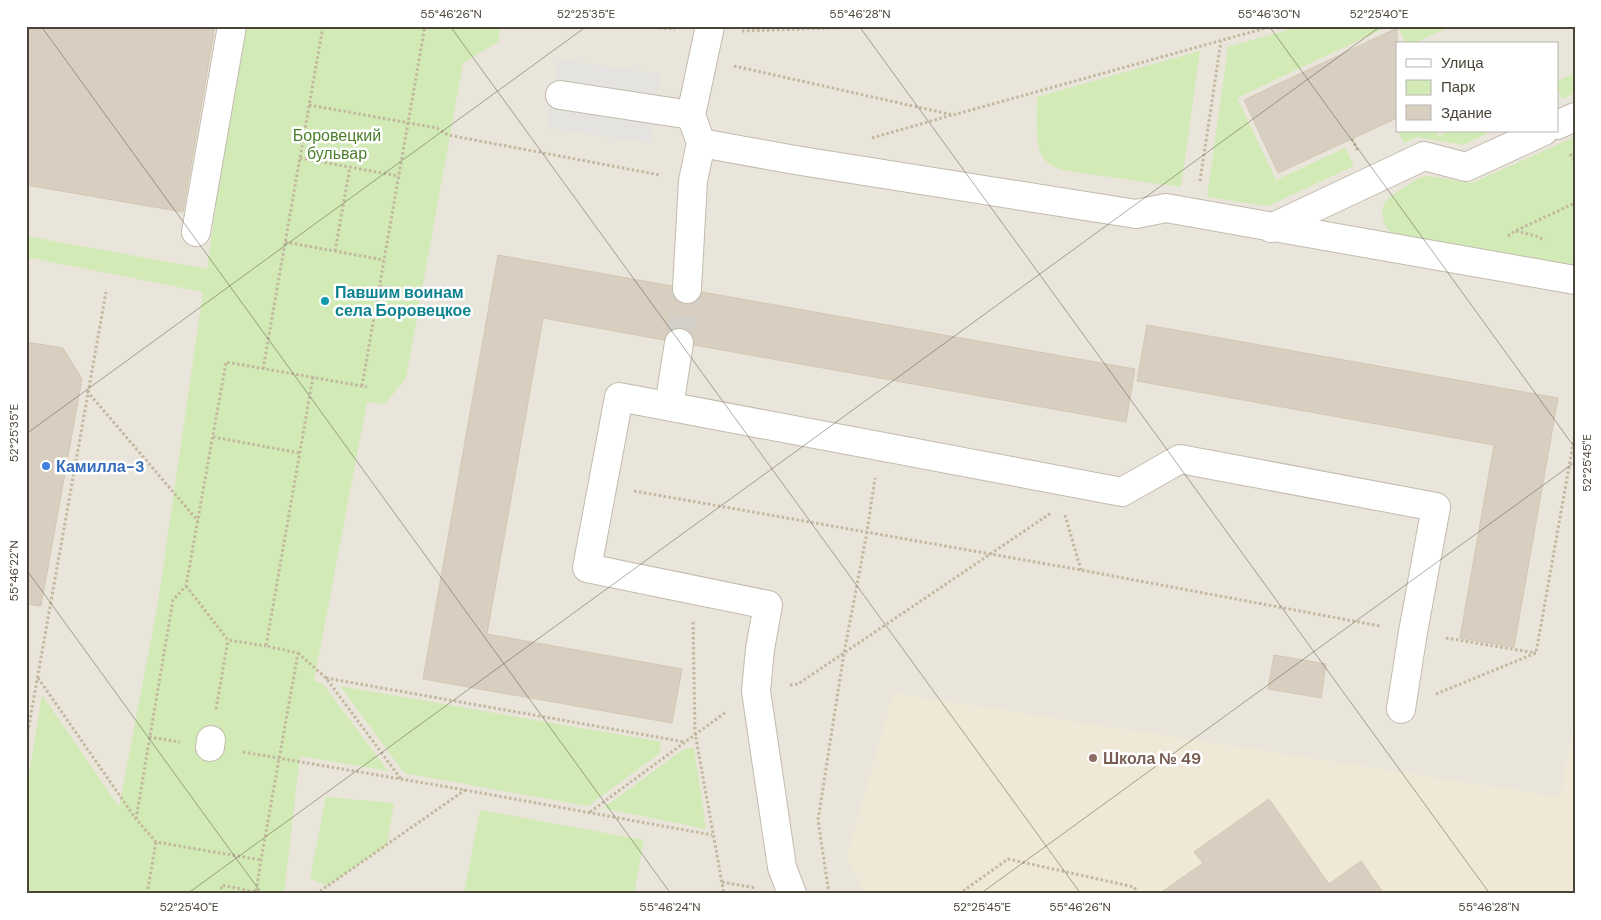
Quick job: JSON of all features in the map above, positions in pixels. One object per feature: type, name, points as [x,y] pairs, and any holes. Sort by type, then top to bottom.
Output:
[{"type":"lane","points":[[196,232],[232,26]]},
{"type":"lane","points":[[687,289],[693,181],[701,143],[691,115],[709,29]]},
{"type":"lane","points":[[560,95],[691,115]]},
{"type":"lane","points":[[1558,125],[1575,117]]},
{"type":"lane","points":[[1271,228],[1424,156],[1466,167],[1542,132]]},
{"type":"lane","points":[[701,143],[1136,214],[1166,208],[1575,280]]},
{"type":"lane","points":[[669,406],[679,343]]},
{"type":"lane","points":[[792,894],[782,867],[756,691],[760,649],[768,605],[587,568],[619,397],[879,446],[1065,493],[1122,492],[1180,459],[1436,507],[1401,709]]},
{"type":"path","points":[[263,368],[323,26]]},
{"type":"path","points":[[362,386],[425,26]]},
{"type":"path","points":[[630,26],[709,29],[889,26]]},
{"type":"path","points":[[709,29],[726,64],[953,115],[1274,26]]},
{"type":"path","points":[[1195,213],[1221,41]]},
{"type":"path","points":[[309,105],[436,128],[448,135],[693,181]]},
{"type":"path","points":[[300,158],[399,176]]},
{"type":"path","points":[[335,251],[350,167]]},
{"type":"path","points":[[1470,262],[1515,231],[1575,203]]},
{"type":"path","points":[[285,242],[384,260]]},
{"type":"path","points":[[380,286],[408,291]]},
{"type":"path","points":[[26,742],[106,292]]},
{"type":"path","points":[[136,819],[173,600],[186,586],[226,362],[367,387]]},
{"type":"path","points":[[266,646],[313,377]]},
{"type":"path","points":[[88,392],[199,521]]},
{"type":"path","points":[[1536,653],[1575,433]]},
{"type":"path","points":[[213,437],[300,453]]},
{"type":"path","points":[[829,894],[818,820],[844,653],[867,532],[879,446]]},
{"type":"path","points":[[602,486],[1081,570],[1536,653]]},
{"type":"path","points":[[590,812],[695,733],[756,691],[798,684],[990,555],[1065,493],[1081,570]]},
{"type":"path","points":[[186,586],[228,640],[298,652],[326,678],[402,779]]},
{"type":"path","points":[[692,589],[695,733],[724,894]]},
{"type":"path","points":[[210,743],[228,640]]},
{"type":"path","points":[[256,892],[298,652]]},
{"type":"path","points":[[1401,709],[1536,653]]},
{"type":"path","points":[[37,677],[136,819],[156,842],[261,860]]},
{"type":"path","points":[[326,678],[684,742]]},
{"type":"path","points":[[279,758],[712,835]]},
{"type":"path","points":[[316,894],[465,790]]},
{"type":"path","points":[[147,894],[156,842]]},
{"type":"path","points":[[959,894],[1008,859],[1134,887],[1138,894]]},
{"type":"path","points":[[220,894],[222,886],[268,894]]},
{"type":"shaded area","points":[[26,26],[1575,26],[1575,894],[26,894]]},
{"type":"shaded area","points":[[557,59],[660,74],[650,143],[547,128]]},
{"type":"shaded area","name":"Школа № 49","points":[[893,693],[1560,797],[1575,719],[1575,894],[866,894],[847,857]]},
{"type":"green space","name":"Боровецкий бульвар","points":[[242,26],[501,26],[498,42],[463,63],[406,378],[385,404],[367,402],[314,681],[322,683],[388,771],[300,756],[284,894],[26,894],[26,793],[42,695],[119,807],[158,603],[203,292],[26,257],[26,236],[207,269],[216,205],[214,204]]},
{"type":"green space","points":[[1302,26],[1389,26],[1237,98],[1276,180],[1345,148],[1354,166],[1268,206],[1207,197],[1228,47]]},
{"type":"green space","points":[[1398,26],[1451,26],[1417,42],[1405,42]]},
{"type":"green space","points":[[1200,51],[1181,187],[1068,171],[1052,165],[1044,159],[1037,139],[1037,97]]},
{"type":"green space","points":[[1575,73],[1575,93],[1562,99],[1558,90],[1558,81]]},
{"type":"green space","points":[[1398,132],[1437,132],[1439,136],[1447,132],[1491,132],[1463,145],[1417,137],[1404,143]]},
{"type":"green space","points":[[1575,137],[1575,266],[1393,236],[1385,225],[1382,214],[1384,203],[1392,195],[1419,178],[1428,176],[1472,183]]},
{"type":"green space","points":[[340,686],[661,742],[660,753],[588,806],[404,773]]},
{"type":"green space","points":[[694,748],[706,829],[603,808],[684,749]]},
{"type":"green space","points":[[326,797],[394,803],[387,845],[327,886],[310,878]]},
{"type":"green space","points":[[480,810],[644,840],[634,894],[464,894]]},
{"type":"building","points":[[26,26],[215,26],[183,212],[26,185]]},
{"type":"building","points":[[1397,28],[1396,118],[1278,173],[1244,100]]},
{"type":"building","points":[[498,255],[672,286],[673,296],[678,302],[686,305],[694,303],[700,298],[702,292],[1135,369],[1126,422],[694,345],[693,337],[682,328],[673,329],[664,340],[543,318],[487,634],[682,669],[672,723],[423,679]]},
{"type":"building","points":[[1147,325],[1558,398],[1514,647],[1460,638],[1494,445],[1137,381]]},
{"type":"building","name":"Камилла-3","points":[[26,342],[63,348],[82,379],[41,606],[26,604]]},
{"type":"building","points":[[1274,655],[1326,664],[1321,698],[1268,689]]},
{"type":"building","points":[[1269,799],[1329,884],[1361,861],[1384,894],[1159,894],[1203,863],[1194,852]]},
{"type":"tunnel","points":[[679,343],[687,289]]},
{"type":"place","name":"Павшим воинам села Боровецкое","points":[[325,301]]},
{"type":"place","name":"Камилла-3","points":[[46,466]]},
{"type":"place","name":"Школа № 49","points":[[1093,758]]}]
